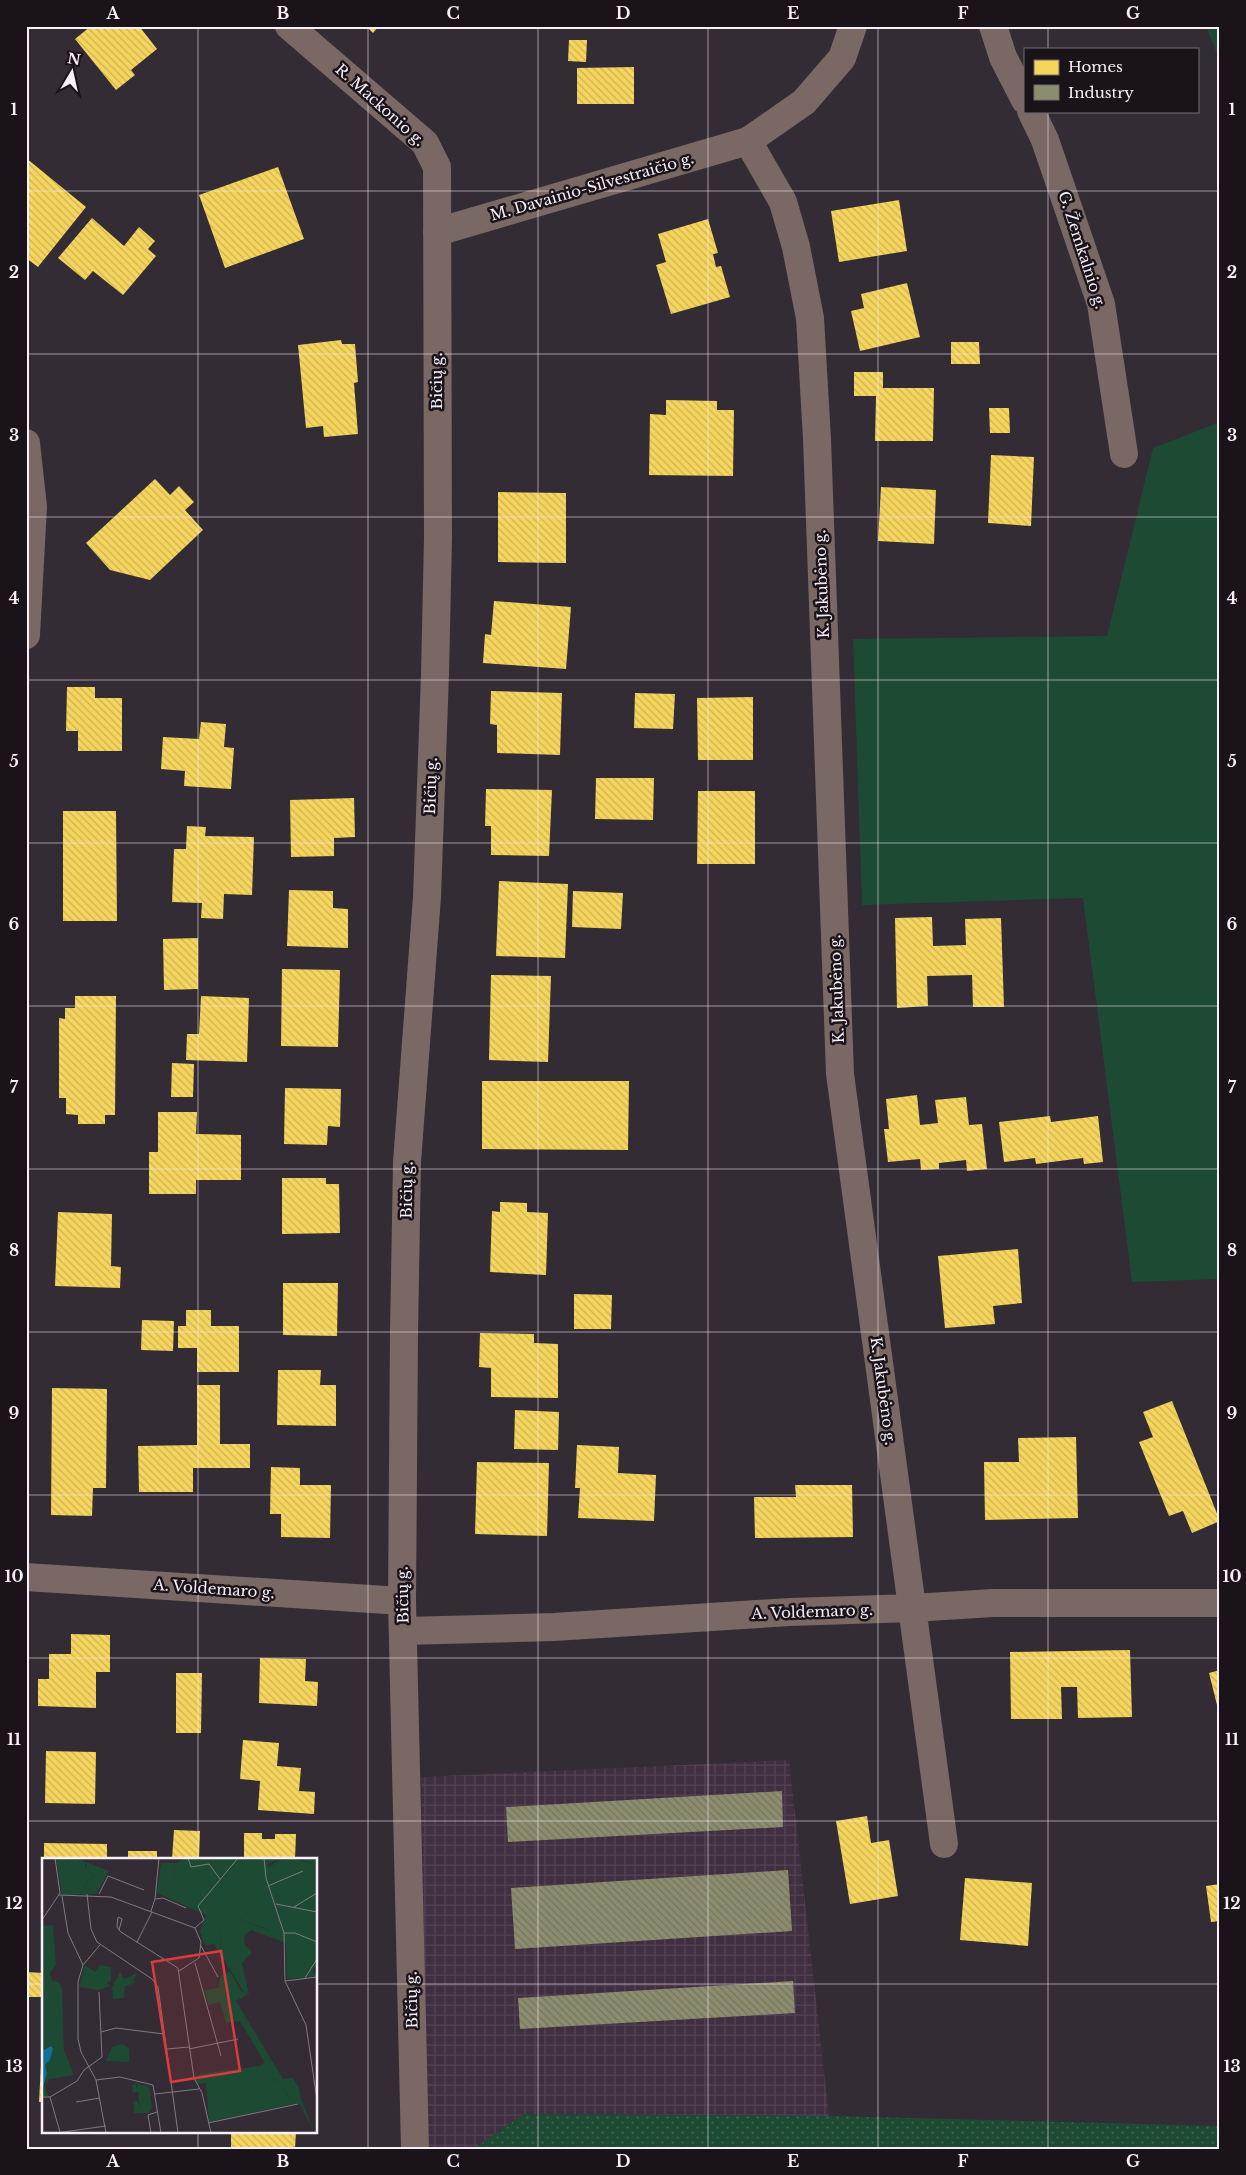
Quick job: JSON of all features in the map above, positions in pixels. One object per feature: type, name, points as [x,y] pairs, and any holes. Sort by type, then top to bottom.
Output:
[{"type":"street","name":"R. Mackonio g.","points":[[289,26],[425,143],[437,168],[437,232]]},
{"type":"street","points":[[748,141],[804,102],[842,58],[853,26]]},
{"type":"street","points":[[993,26],[1003,57],[1024,98]]},
{"type":"street","name":"G. Žemkalnio g.","points":[[1032,112],[1046,140],[1101,304],[1124,454]]},
{"type":"street","name":"M. Davainio-Silvestraičio g.","points":[[437,232],[748,141]]},
{"type":"street","name":"K. Jakubėno g.","points":[[748,141],[782,202],[796,247],[810,318],[817,439],[840,1074],[944,1844]]},
{"type":"street","name":"Bičių g.","points":[[415,2149],[402,1602],[407,1162],[427,897],[436,635],[438,538],[437,232]]},
{"type":"street","points":[[26,443],[34,507],[26,635]]},
{"type":"street","name":"A. Voldemaro g.","points":[[26,1577],[402,1602]]},
{"type":"street","name":"A. Voldemaro g.","points":[[404,1631],[554,1627],[790,1612],[993,1604],[1220,1603]]},
{"type":"shaded area","points":[[789,1760],[829,2116],[524,2114],[473,2149],[427,2149],[421,1777]]},
{"type":"green space","points":[[1206,26],[1220,26],[1220,61]]},
{"type":"green space","points":[[1220,422],[1220,1279],[1132,1282],[1083,898],[862,905],[853,639],[1107,636],[1153,448]]},
{"type":"green space","points":[[524,2114],[829,2116],[1220,2126],[1220,2149],[473,2149]]},
{"type":"building: Homes","points":[[91,26],[139,26],[157,49],[131,70],[135,75],[116,90],[75,39]]},
{"type":"building: Homes","points":[[366,26],[379,26],[373,33]]},
{"type":"building: Homes","points":[[569,40],[587,40],[586,62],[568,61]]},
{"type":"building: Homes","points":[[634,67],[634,104],[577,104],[577,68]]},
{"type":"building: Homes","points":[[26,158],[86,207],[38,267],[26,258]]},
{"type":"building: Homes","points":[[278,167],[304,239],[225,268],[199,195]]},
{"type":"building: Homes","points":[[899,200],[907,251],[839,262],[831,211]]},
{"type":"building: Homes","points":[[92,218],[124,246],[139,227],[155,241],[148,249],[156,256],[123,295],[93,271],[85,280],[58,258]]},
{"type":"building: Homes","points":[[708,219],[718,253],[713,254],[716,267],[721,266],[730,297],[671,314],[656,265],[666,262],[658,234]]},
{"type":"building: Homes","points":[[907,283],[920,337],[860,351],[851,311],[864,308],[861,294]]},
{"type":"building: Homes","points":[[341,340],[342,344],[355,344],[358,382],[354,383],[358,434],[324,437],[323,426],[306,428],[298,345]]},
{"type":"building: Homes","points":[[951,342],[979,342],[980,364],[951,364]]},
{"type":"building: Homes","points":[[854,372],[883,372],[883,388],[934,388],[933,441],[875,441],[876,396],[854,396]]},
{"type":"building: Homes","points":[[666,400],[717,401],[717,410],[734,410],[733,476],[649,475],[650,414],[666,415]]},
{"type":"building: Homes","points":[[989,408],[1009,408],[1010,433],[990,433]]},
{"type":"building: Homes","points":[[991,455],[1034,457],[1031,526],[988,523]]},
{"type":"building: Homes","points":[[155,479],[170,495],[179,486],[194,502],[185,510],[203,530],[150,580],[110,570],[86,543]]},
{"type":"building: Homes","points":[[881,487],[936,490],[934,544],[878,541]]},
{"type":"building: Homes","points":[[498,492],[566,493],[566,563],[498,562]]},
{"type":"building: Homes","points":[[494,601],[571,607],[566,669],[483,663],[485,634],[491,635]]},
{"type":"building: Homes","points":[[67,687],[95,687],[95,698],[122,698],[122,751],[78,751],[78,731],[66,731]]},
{"type":"building: Homes","points":[[491,691],[562,693],[560,755],[497,753],[497,725],[490,724]]},
{"type":"building: Homes","points":[[635,693],[675,694],[673,729],[634,728]]},
{"type":"building: Homes","points":[[753,697],[753,760],[698,760],[697,698]]},
{"type":"building: Homes","points":[[201,722],[226,724],[224,747],[234,748],[231,789],[184,786],[185,771],[161,769],[163,737],[199,739]]},
{"type":"building: Homes","points":[[596,778],[654,778],[653,820],[595,819]]},
{"type":"building: Homes","points":[[486,789],[552,790],[549,856],[491,855],[491,826],[485,826]]},
{"type":"building: Homes","points":[[698,791],[755,791],[755,864],[697,864]]},
{"type":"building: Homes","points":[[354,798],[355,837],[334,838],[334,856],[291,857],[290,800]]},
{"type":"building: Homes","points":[[63,811],[116,811],[117,921],[63,921]]},
{"type":"building: Homes","points":[[187,826],[206,827],[205,836],[254,837],[252,895],[224,894],[223,919],[201,918],[202,903],[172,902],[174,849],[186,849]]},
{"type":"building: Homes","points":[[499,881],[568,884],[565,958],[496,956]]},
{"type":"building: Homes","points":[[289,890],[333,891],[333,908],[348,909],[348,948],[287,946]]},
{"type":"building: Homes","points":[[573,891],[623,893],[621,929],[572,927]]},
{"type":"building: Homes","points":[[932,917],[933,946],[966,945],[965,919],[1001,918],[1004,1007],[973,1007],[972,975],[927,976],[928,1006],[897,1008],[895,918]]},
{"type":"building: Homes","points":[[198,938],[198,989],[164,990],[163,939]]},
{"type":"building: Homes","points":[[282,969],[340,970],[338,1047],[281,1046]]},
{"type":"building: Homes","points":[[491,975],[551,976],[548,1062],[489,1060]]},
{"type":"building: Homes","points":[[75,996],[116,996],[115,1115],[105,1115],[105,1124],[78,1124],[78,1115],[66,1114],[66,1098],[59,1098],[59,1018],[65,1019],[65,1008],[75,1008]]},
{"type":"building: Homes","points":[[201,996],[249,998],[247,1062],[186,1060],[187,1034],[199,1034]]},
{"type":"building: Homes","points":[[172,1063],[194,1064],[193,1097],[171,1097]]},
{"type":"building: Homes","points":[[482,1081],[629,1081],[628,1150],[482,1149]]},
{"type":"building: Homes","points":[[285,1088],[341,1089],[340,1127],[328,1126],[327,1145],[284,1144]]},
{"type":"building: Homes","points":[[917,1095],[920,1125],[938,1123],[935,1100],[966,1097],[969,1125],[982,1124],[987,1169],[967,1171],[966,1160],[939,1163],[939,1169],[921,1170],[920,1159],[888,1162],[884,1129],[889,1129],[886,1099]]},
{"type":"building: Homes","points":[[158,1112],[197,1112],[196,1134],[241,1135],[241,1180],[196,1180],[196,1194],[149,1194],[149,1152],[158,1152]]},
{"type":"building: Homes","points":[[1050,1116],[1051,1122],[1098,1116],[1103,1162],[1084,1164],[1083,1158],[1036,1164],[1035,1158],[1004,1162],[999,1122]]},
{"type":"building: Homes","points":[[282,1178],[326,1178],[326,1184],[339,1184],[340,1233],[282,1234]]},
{"type":"building: Homes","points":[[500,1202],[527,1203],[527,1212],[548,1213],[546,1275],[490,1272],[492,1211],[500,1212]]},
{"type":"building: Homes","points":[[58,1212],[112,1214],[111,1266],[121,1267],[120,1288],[55,1286]]},
{"type":"building: Homes","points":[[1018,1249],[1022,1303],[993,1306],[995,1324],[945,1328],[938,1256]]},
{"type":"building: Homes","points":[[283,1283],[338,1283],[337,1336],[283,1335]]},
{"type":"building: Homes","points":[[574,1294],[612,1295],[611,1329],[574,1329]]},
{"type":"building: Homes","points":[[186,1310],[211,1310],[211,1326],[239,1326],[239,1372],[197,1372],[197,1348],[178,1348],[178,1326],[186,1326]]},
{"type":"building: Homes","points":[[142,1320],[174,1321],[173,1351],[141,1350]]},
{"type":"building: Homes","points":[[480,1333],[534,1334],[534,1343],[558,1344],[558,1398],[491,1397],[491,1368],[479,1367]]},
{"type":"building: Homes","points":[[278,1370],[321,1370],[320,1385],[336,1385],[336,1426],[277,1425]]},
{"type":"building: Homes","points":[[197,1385],[220,1385],[220,1444],[250,1444],[250,1468],[193,1468],[193,1492],[139,1492],[138,1446],[197,1445]]},
{"type":"building: Homes","points":[[52,1388],[107,1389],[106,1488],[93,1488],[92,1516],[51,1515]]},
{"type":"building: Homes","points":[[1172,1401],[1220,1521],[1192,1533],[1183,1511],[1169,1516],[1139,1442],[1153,1437],[1143,1412]]},
{"type":"building: Homes","points":[[515,1410],[559,1412],[558,1450],[514,1449]]},
{"type":"building: Homes","points":[[1076,1437],[1078,1518],[985,1520],[984,1462],[1019,1462],[1018,1438]]},
{"type":"building: Homes","points":[[577,1445],[619,1447],[618,1473],[656,1475],[654,1521],[578,1518],[580,1488],[575,1488]]},
{"type":"building: Homes","points":[[477,1462],[549,1463],[547,1536],[475,1534]]},
{"type":"building: Homes","points":[[271,1467],[300,1468],[300,1485],[331,1485],[330,1538],[281,1537],[281,1514],[270,1514]]},
{"type":"building: Homes","points":[[795,1485],[852,1485],[853,1537],[755,1538],[754,1497],[796,1497]]},
{"type":"building: Homes","points":[[71,1634],[110,1635],[110,1672],[96,1672],[96,1708],[38,1706],[38,1679],[49,1679],[49,1654],[71,1654]]},
{"type":"building: Homes","points":[[1130,1650],[1132,1717],[1078,1718],[1077,1687],[1061,1687],[1062,1719],[1011,1719],[1010,1652]]},
{"type":"building: Homes","points":[[260,1658],[306,1659],[305,1681],[318,1682],[317,1706],[259,1703]]},
{"type":"building: Homes","points":[[1220,1670],[1220,1713],[1219,1713],[1209,1673]]},
{"type":"building: Homes","points":[[176,1673],[202,1673],[201,1733],[176,1733]]},
{"type":"building: Homes","points":[[243,1740],[279,1743],[277,1766],[301,1768],[299,1791],[315,1792],[314,1814],[258,1810],[260,1781],[240,1779]]},
{"type":"building: Homes","points":[[46,1751],[96,1752],[95,1804],[45,1803]]},
{"type":"building: Homes","points":[[867,1816],[871,1843],[889,1840],[898,1896],[850,1904],[836,1821]]},
{"type":"building: Homes","points":[[174,1830],[200,1831],[199,1858],[172,1858]]},
{"type":"building: Homes","points":[[244,1833],[262,1833],[262,1839],[275,1839],[275,1834],[296,1834],[295,1858],[244,1858]]},
{"type":"building: Homes","points":[[44,1843],[107,1844],[107,1858],[44,1858]]},
{"type":"building: Homes","points":[[128,1851],[157,1851],[157,1858],[128,1858]]},
{"type":"building: Homes","points":[[965,1878],[1032,1883],[1028,1946],[960,1940]]},
{"type":"building: Homes","points":[[1220,1884],[1220,1921],[1211,1922],[1206,1886]]},
{"type":"building: Homes","points":[[26,1972],[42,1973],[42,2006],[41,1997],[26,1997]]},
{"type":"building: Homes","points":[[42,2047],[42,2102],[39,2102]]},
{"type":"building: Homes","points":[[231,2132],[296,2132],[295,2149],[231,2149]]},
{"type":"building: Industry","points":[[782,1791],[783,1827],[508,1842],[506,1807]]},
{"type":"building: Industry","points":[[788,1870],[792,1931],[515,1949],[511,1888]]},
{"type":"building: Industry","points":[[793,1981],[795,2013],[520,2029],[518,1998]]}]
